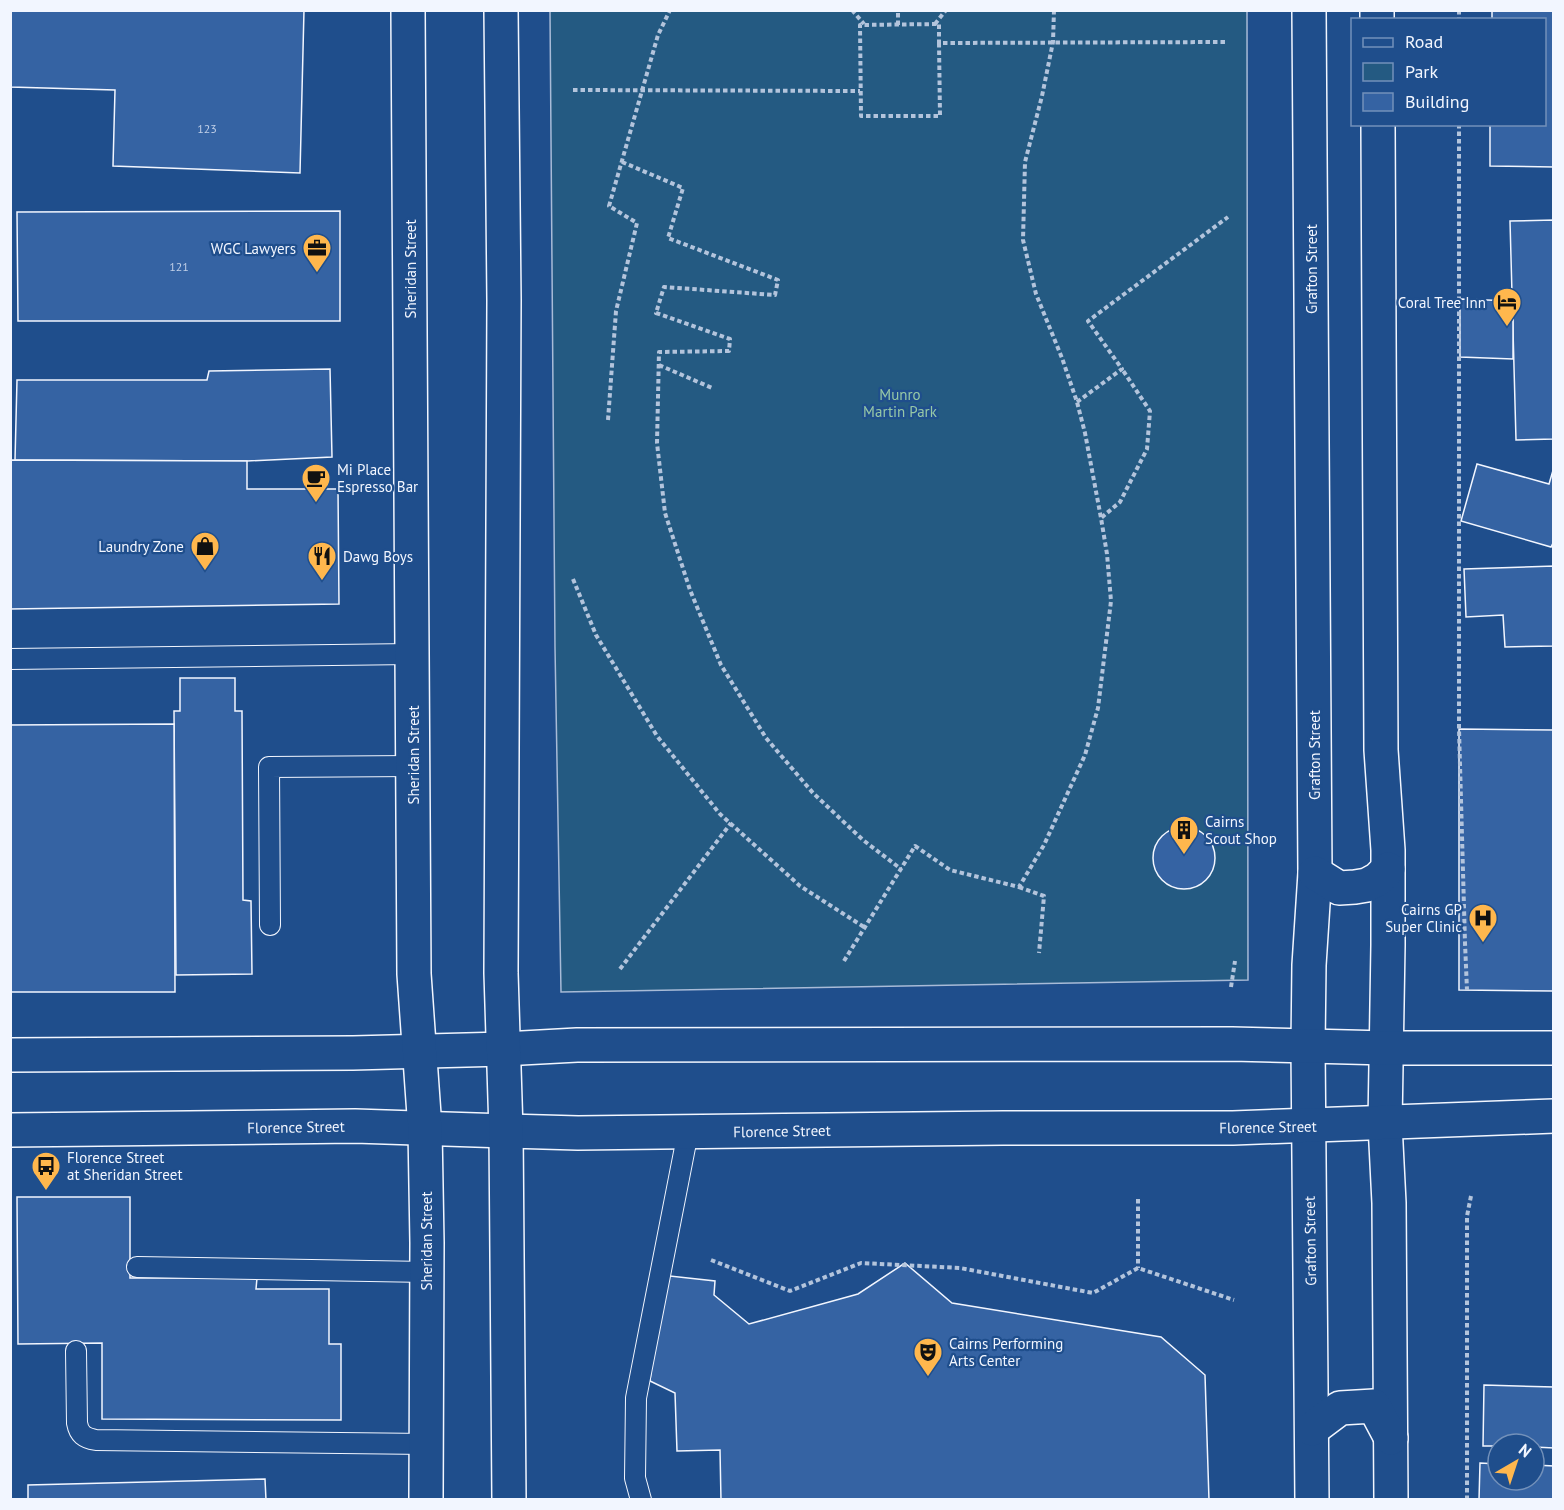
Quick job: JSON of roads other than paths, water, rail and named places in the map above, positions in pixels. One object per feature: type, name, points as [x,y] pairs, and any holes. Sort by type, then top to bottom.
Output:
[{"type":"main road","name":"Sheridan Street","points":[[408,10],[414,974],[425,1129],[426,1500]]},
{"type":"main road","points":[[501,10],[504,312],[501,973],[506,1131],[508,1500]]},
{"type":"main road","name":"Grafton Street","points":[[1309,10],[1315,873],[1309,965],[1308,1046],[1312,1500]]},
{"type":"main road","points":[[1378,126],[1382,750],[1388,868],[1385,1124],[1389,1203],[1391,1500]]},
{"type":"main road","points":[[1315,873],[1339,888],[1354,887],[1367,885],[1378,879],[1388,868]]},
{"type":"main road","points":[[10,1055],[419,1052],[577,1045],[1232,1044],[1387,1048],[1554,1048]]},
{"type":"main road","name":"Florence Street","points":[[10,1130],[344,1126],[506,1131],[688,1132],[1309,1126],[1554,1116]]},
{"type":"main road","points":[[1312,1429],[1340,1408],[1374,1406],[1391,1438]]},
{"type":"lane","points":[[10,658],[412,654]]},
{"type":"lane","points":[[270,926],[269,767],[413,766]]},
{"type":"lane","points":[[641,1500],[635,1478],[636,1398],[688,1132]]},
{"type":"lane","points":[[137,1267],[427,1272]]},
{"type":"lane","points":[[76,1351],[77,1422],[79,1431],[86,1438],[96,1440],[427,1444]]},
{"type":"place","name":"WGC Lawyers","points":[[317,274]]},
{"type":"place","name":"Coral Tree Inn","points":[[1507,328]]},
{"type":"place","name":"Mi Place Espresso Bar","points":[[316,504]]},
{"type":"place","name":"Laundry Zone","points":[[205,572]]},
{"type":"place","name":"Dawg Boys","points":[[322,582]]},
{"type":"place","name":"Cairns Scout Shop","points":[[1184,856]]},
{"type":"place","name":"Cairns GP Super Clinic","points":[[1483,944]]},
{"type":"place","name":"Florence Street at Sheridan Street","points":[[46,1192]]},
{"type":"place","name":"Cairns Performing Arts Center","points":[[928,1378]]},
{"type":"park label","name":"Munro Martin Park","points":[[900,402]]}]
